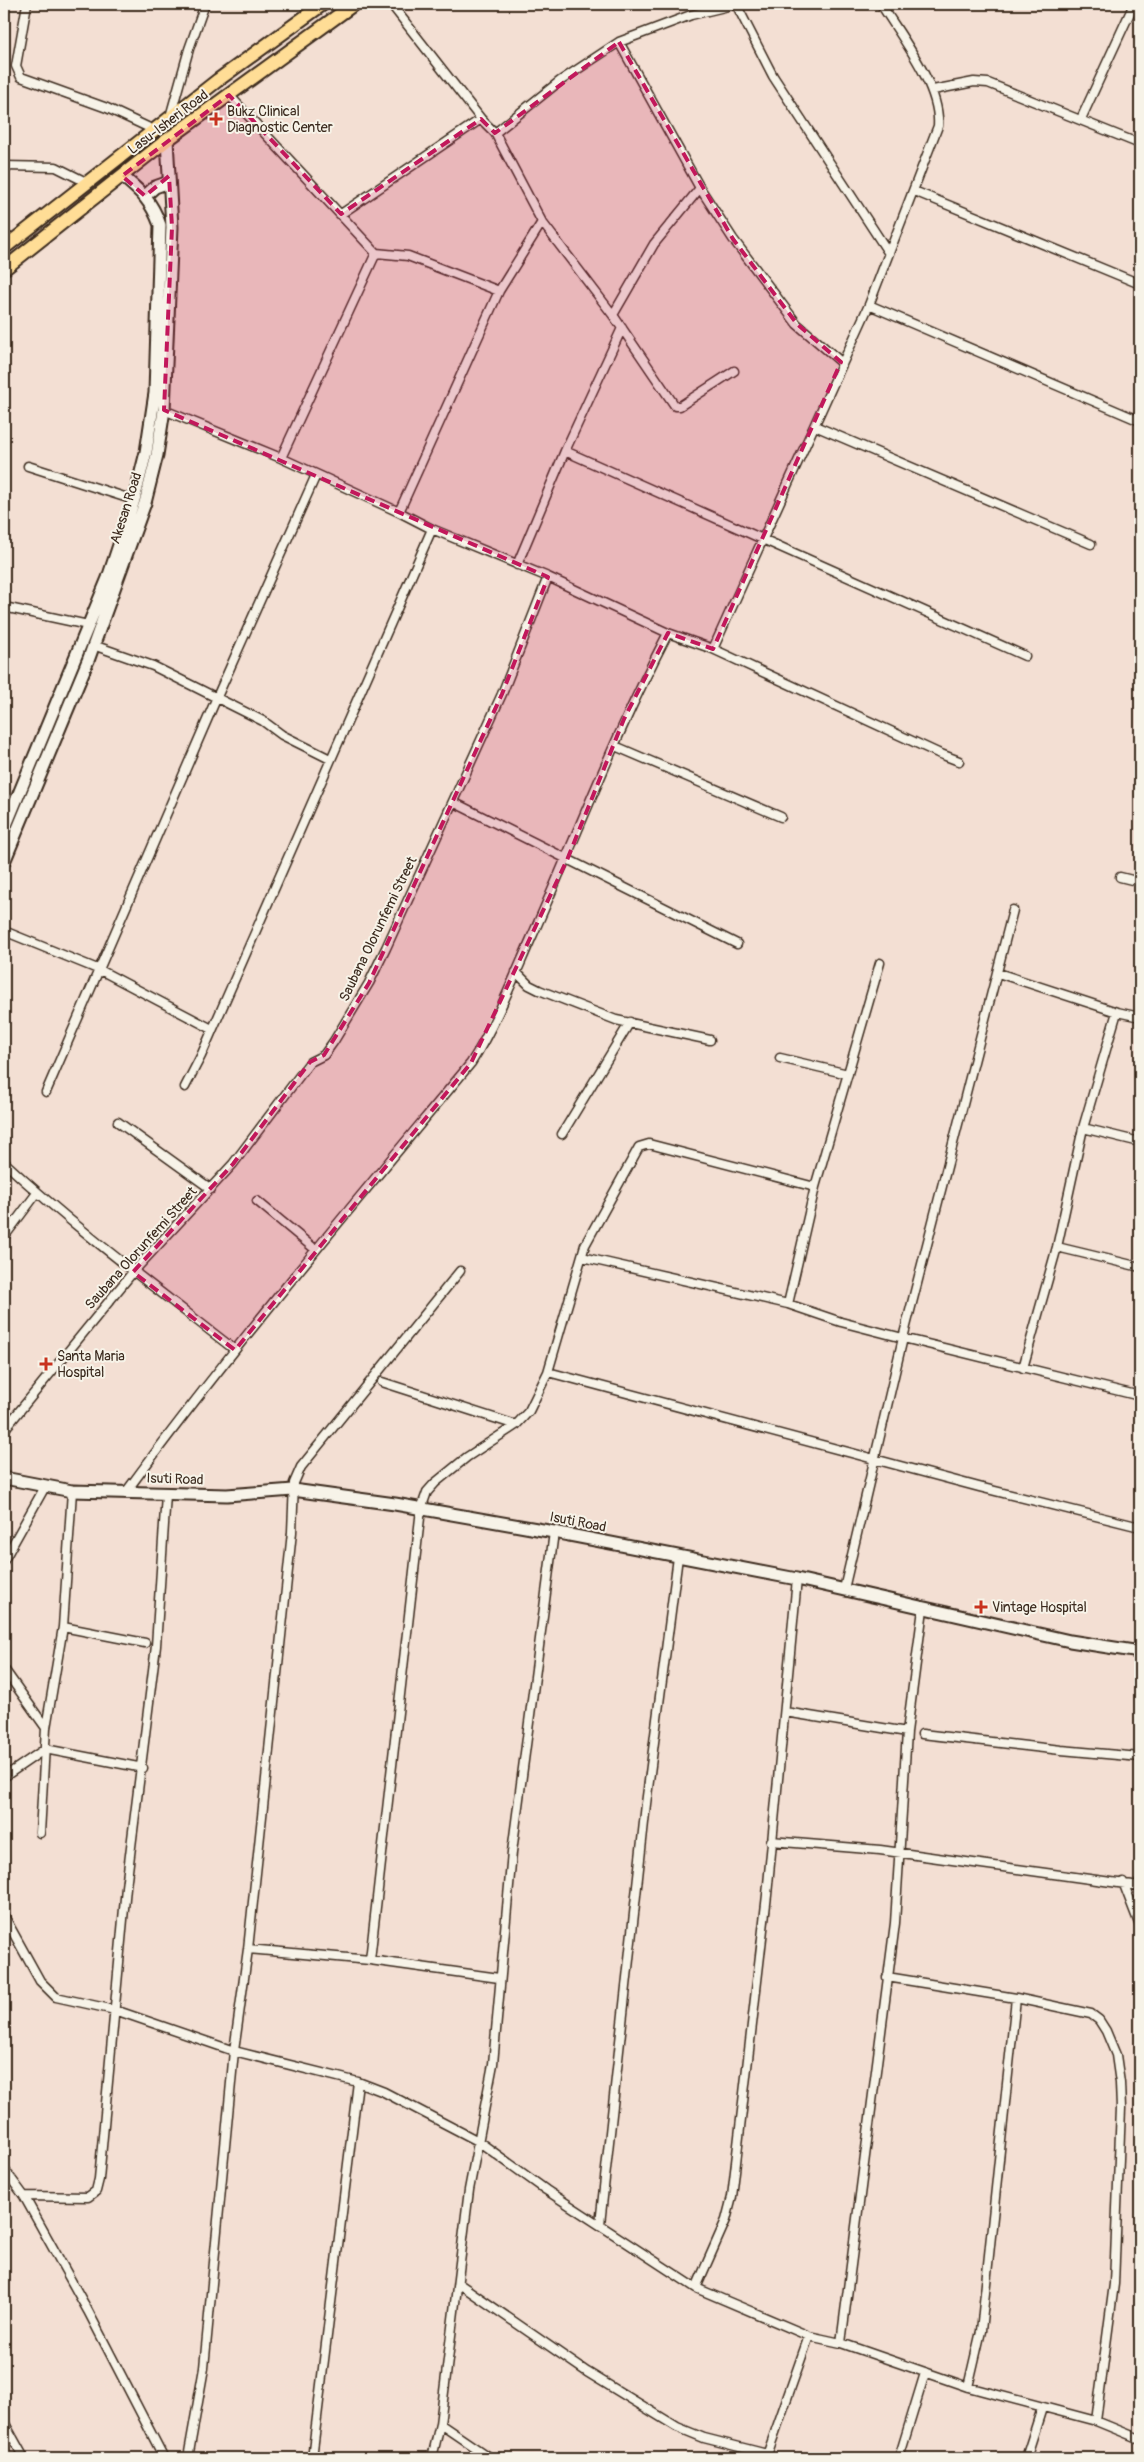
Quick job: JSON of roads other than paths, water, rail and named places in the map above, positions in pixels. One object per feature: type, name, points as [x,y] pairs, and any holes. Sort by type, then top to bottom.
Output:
[{"type":"main road","name":"Lasu-Isheri Road","points":[[4,248],[218,80],[323,4]]},
{"type":"main road","name":"Lasu-Isheri Road","points":[[4,269],[167,140],[354,4]]},
{"type":"street","points":[[27,4],[16,66],[21,77],[107,108],[154,130]]},
{"type":"street","points":[[170,118],[189,49],[205,4]]},
{"type":"street","points":[[390,4],[481,119],[495,133],[542,222],[613,315],[678,407],[734,371]]},
{"type":"street","points":[[495,133],[560,81],[618,42],[691,15],[737,4],[773,76],[888,252]]},
{"type":"street","points":[[713,649],[815,426],[841,362],[869,305],[938,126],[939,115],[934,90],[881,4]]},
{"type":"street","points":[[1081,119],[1134,4]]},
{"type":"street","points":[[618,42],[700,188],[733,239],[797,324],[841,362]]},
{"type":"street","points":[[934,90],[982,82],[1081,119],[1140,144]]},
{"type":"street","points":[[230,96],[376,253],[408,256],[499,291]]},
{"type":"street","points":[[341,214],[481,119]]},
{"type":"street","name":"Akesan Road","points":[[4,862],[93,645],[145,504],[157,455],[164,410],[172,226],[167,140]]},
{"type":"street","points":[[4,166],[56,167],[86,182]]},
{"type":"street","name":"Akesan Road","points":[[4,830],[108,578],[134,500],[146,452],[155,393],[160,225],[154,207],[145,196],[122,176]]},
{"type":"street","points":[[145,196],[156,187],[169,182]]},
{"type":"street","points":[[613,315],[654,244],[700,188]]},
{"type":"street","points":[[914,191],[1140,284]]},
{"type":"street","points":[[399,512],[499,291],[542,222]]},
{"type":"street","points":[[281,458],[376,253]]},
{"type":"street","points":[[869,305],[1140,421]]},
{"type":"street","points":[[517,565],[565,451],[622,328]]},
{"type":"street","points":[[164,410],[281,458],[432,529],[548,577],[668,633],[713,649],[938,754],[959,761]]},
{"type":"street","points":[[815,426],[1091,544]]},
{"type":"street","points":[[565,451],[1025,656]]},
{"type":"street","points":[[28,466],[134,500]]},
{"type":"street","points":[[46,1092],[217,697],[316,475]]},
{"type":"street","points":[[185,1087],[432,529]]},
{"type":"street","name":"Saubana Olorunfemi Street","points":[[4,1430],[133,1272],[233,1164],[310,1062],[324,1055],[334,1042],[374,974],[502,694],[548,577]]},
{"type":"street","points":[[4,607],[88,625]]},
{"type":"street","points":[[126,1492],[316,1250],[472,1063],[489,1032],[567,860],[615,746],[624,719],[668,633]]},
{"type":"street","points":[[93,645],[153,666],[263,721],[282,735],[330,759]]},
{"type":"street","points":[[615,746],[781,817]]},
{"type":"street","points":[[453,802],[737,944]]},
{"type":"street","points":[[1120,877],[1140,882]]},
{"type":"street","points":[[844,1589],[903,1338],[1013,910]]},
{"type":"street","points":[[4,931],[100,970],[212,1029]]},
{"type":"street","points":[[788,1304],[815,1187],[880,963]]},
{"type":"street","points":[[516,972],[539,990],[616,1020],[710,1040]]},
{"type":"street","points":[[998,973],[1117,1012],[1140,1017]]},
{"type":"street","points":[[1023,1368],[1056,1247],[1083,1128],[1117,1012]]},
{"type":"street","points":[[562,1134],[630,1022]]},
{"type":"street","points":[[780,1058],[848,1074]]},
{"type":"street","points":[[118,1122],[211,1189]]},
{"type":"street","points":[[1083,1128],[1140,1142]]},
{"type":"street","points":[[370,1960],[421,1509],[427,1492],[435,1483],[467,1457],[516,1425],[529,1411],[548,1372],[586,1245],[639,1147],[649,1144],[815,1187]]},
{"type":"street","points":[[4,1162],[37,1193],[133,1272],[236,1350]]},
{"type":"street","points":[[4,1237],[37,1193]]},
{"type":"street","points":[[258,1201],[316,1250]]},
{"type":"street","points":[[1056,1247],[1140,1267]]},
{"type":"street","points":[[582,1257],[788,1304],[841,1322],[1140,1396]]},
{"type":"street","points":[[188,2458],[204,2368],[234,2051],[248,1949],[292,1532],[293,1490],[296,1476],[301,1467],[460,1270]]},
{"type":"street","points":[[548,1372],[1140,1527]]},
{"type":"street","points":[[382,1382],[516,1425]]},
{"type":"street","name":"Isuti Road","points":[[4,1478],[72,1491],[227,1495],[293,1490],[421,1509],[554,1532],[797,1579],[1070,1641],[1140,1652]]},
{"type":"street","points":[[4,1560],[46,1485]]},
{"type":"street","points":[[40,1833],[46,1728],[64,1627],[72,1491]]},
{"type":"street","points":[[24,2196],[88,2197],[96,2191],[99,2179],[107,2111],[126,1887],[143,1768],[156,1646],[166,1494]]},
{"type":"street","points":[[432,2458],[440,2424],[469,2190],[493,2064],[499,1978],[512,1852],[554,1532]]},
{"type":"street","points":[[600,2224],[646,1804],[678,1557]]},
{"type":"street","points":[[696,2288],[730,2208],[785,1712],[797,1579]]},
{"type":"street","points":[[841,2343],[897,1906],[908,1732],[923,1609]]},
{"type":"street","points":[[64,1627],[145,1643]]},
{"type":"street","points":[[4,1669],[46,1728]]},
{"type":"street","points":[[785,1712],[908,1732]]},
{"type":"street","points":[[922,1734],[1140,1757]]},
{"type":"street","points":[[4,1777],[45,1749],[143,1768]]},
{"type":"street","points":[[771,1841],[899,1853],[1123,1882],[1140,1886]]},
{"type":"street","points":[[1123,1882],[1140,1926]]},
{"type":"street","points":[[4,1916],[40,1981],[56,1998],[115,2010],[234,2051],[358,2082],[384,2092],[478,2141],[546,2190],[696,2288],[809,2336],[841,2343],[968,2387],[1096,2421],[1140,2439]]},
{"type":"street","points":[[248,1949],[370,1960],[499,1978]]},
{"type":"street","points":[[887,1977],[1016,1998],[1091,2014],[1099,2020],[1106,2031],[1116,2055],[1120,2083],[1121,2133],[1114,2284],[1096,2421]]},
{"type":"street","points":[[968,2387],[981,2331],[1016,1998]]},
{"type":"street","points":[[312,2458],[358,2082]]},
{"type":"street","points":[[4,2169],[24,2196],[88,2311],[164,2458]]},
{"type":"street","points":[[458,2284],[587,2372],[677,2428],[766,2456],[809,2336]]},
{"type":"street","points":[[899,2458],[925,2373]]},
{"type":"street","points":[[1026,2458],[1042,2408]]},
{"type":"street","points":[[4,2422],[24,2458]]},
{"type":"street","points":[[440,2424],[490,2458]]},
{"type":"place","name":"Bukz Clinical Diagnostic Center","points":[[216,119]]},
{"type":"place","name":"Santa Maria Hospital","points":[[46,1364]]},
{"type":"place","name":"Vintage Hospital","points":[[981,1607]]}]
